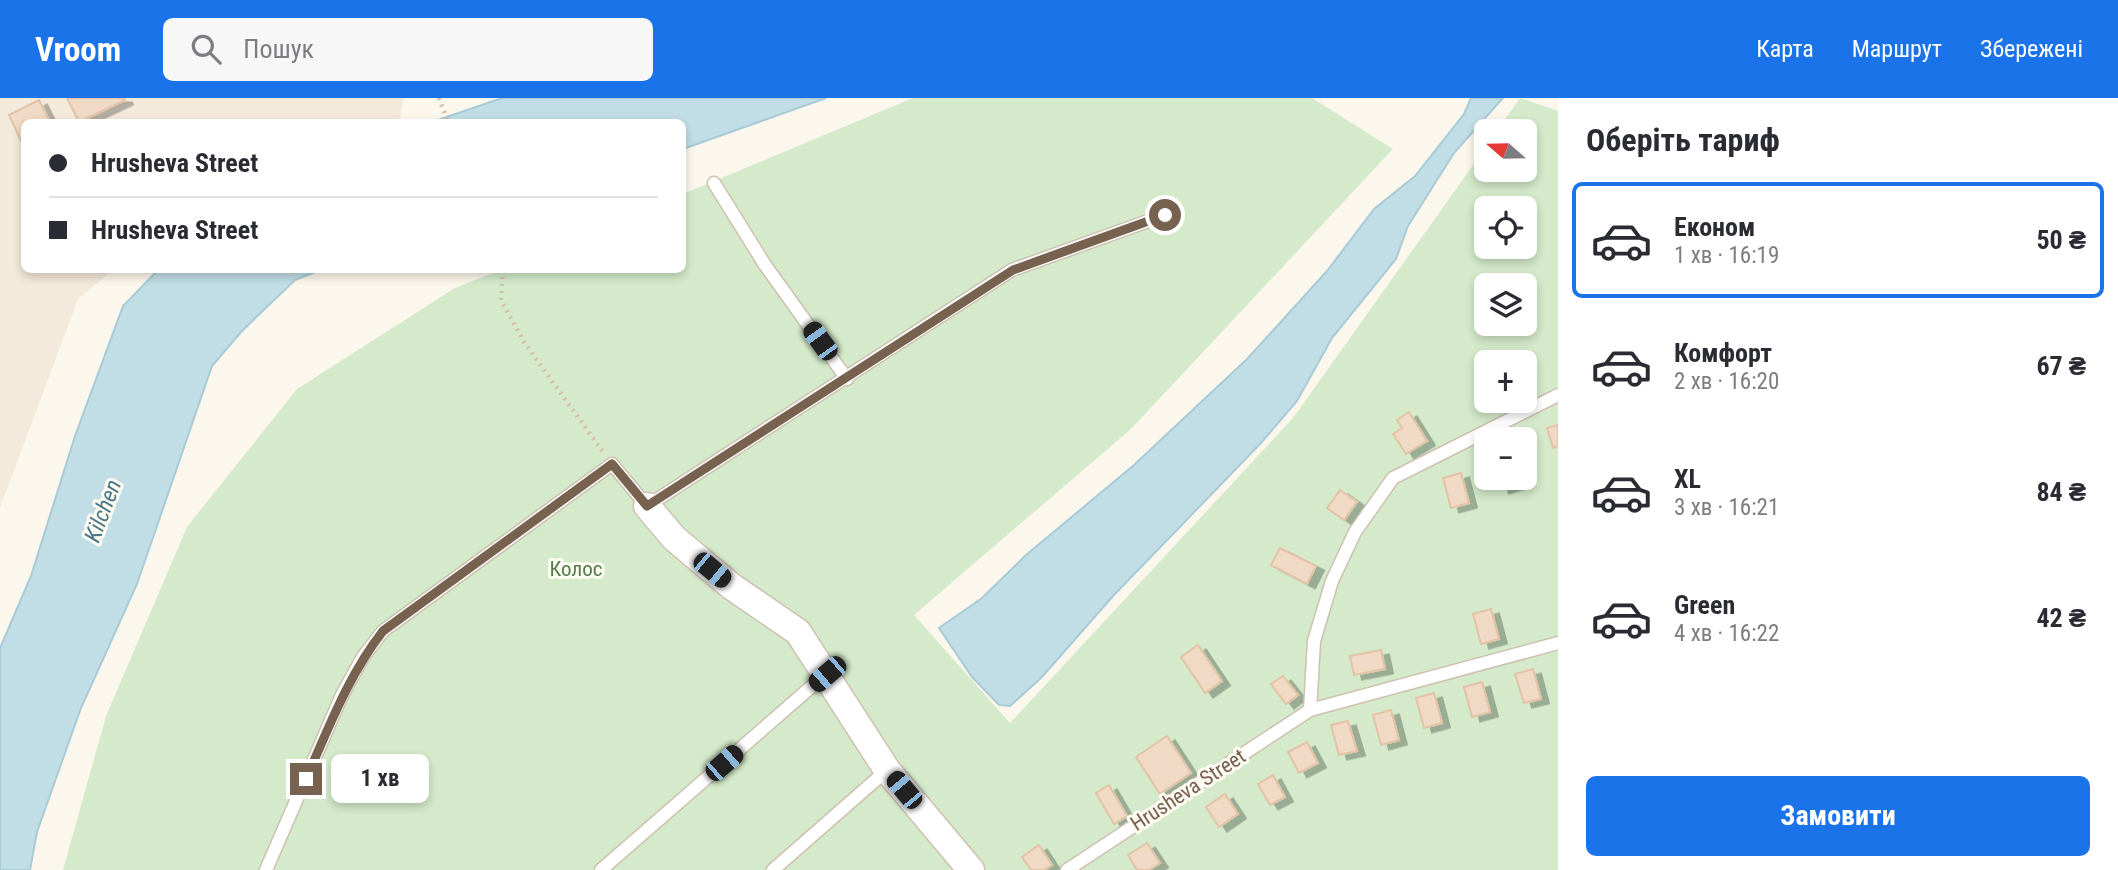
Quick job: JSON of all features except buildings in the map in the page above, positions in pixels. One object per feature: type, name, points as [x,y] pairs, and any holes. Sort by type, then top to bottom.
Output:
[{"type":"street","points":[[647,506],[674,538],[731,586],[798,632],[887,770],[971,870]]},
{"type":"lane","points":[[714,183],[765,265],[847,379]]},
{"type":"lane","points":[[266,870],[342,695],[363,657],[383,631],[612,464],[647,506],[1013,270],[1165,215]]},
{"type":"lane","points":[[1310,710],[1314,641],[1332,581],[1355,532],[1393,478],[1558,395]]},
{"type":"lane","name":"Hrusheva Street","points":[[1067,870],[1310,710],[1558,643]]},
{"type":"lane","points":[[601,870],[827,674]]},
{"type":"lane","points":[[773,870],[887,770]]},
{"type":"path","points":[[439,98],[447,119]]},
{"type":"path","points":[[503,273],[501,300],[524,342],[612,464]]},
{"type":"shaded area","points":[[0,98],[404,98],[400,118],[397,119],[21,119],[21,273],[109,273],[78,299],[0,508]]},
{"type":"green space","name":"Колос","points":[[913,98],[1312,98],[1393,149],[1131,429],[914,615],[1010,723],[1293,418],[1474,164],[1474,182],[1537,182],[1537,119],[1505,119],[1520,98],[1558,111],[1558,870],[63,870],[106,716],[187,527],[297,389],[455,288],[492,273],[686,273],[686,193]]},
{"type":"water","points":[[502,98],[826,98],[686,148],[686,119],[441,119]]},
{"type":"water","points":[[1471,98],[1503,98],[1484,119],[1474,119],[1474,131],[1454,153],[1408,226],[1396,259],[1332,338],[1297,401],[1261,443],[1114,595],[1041,678],[1010,706],[999,705],[972,677],[939,628],[982,598],[1026,555],[1134,465],[1247,359],[1327,271],[1374,209],[1415,176],[1464,114]]},
{"type":"water","name":"Kilchen","points":[[155,273],[312,273],[295,280],[242,331],[212,366],[137,584],[81,708],[37,832],[30,870],[0,870],[0,648],[31,576],[75,436],[123,306]]},
{"type":"route","points":[[306,779],[342,695],[363,657],[383,631],[612,464],[647,506],[1013,270],[1165,215]]}]
